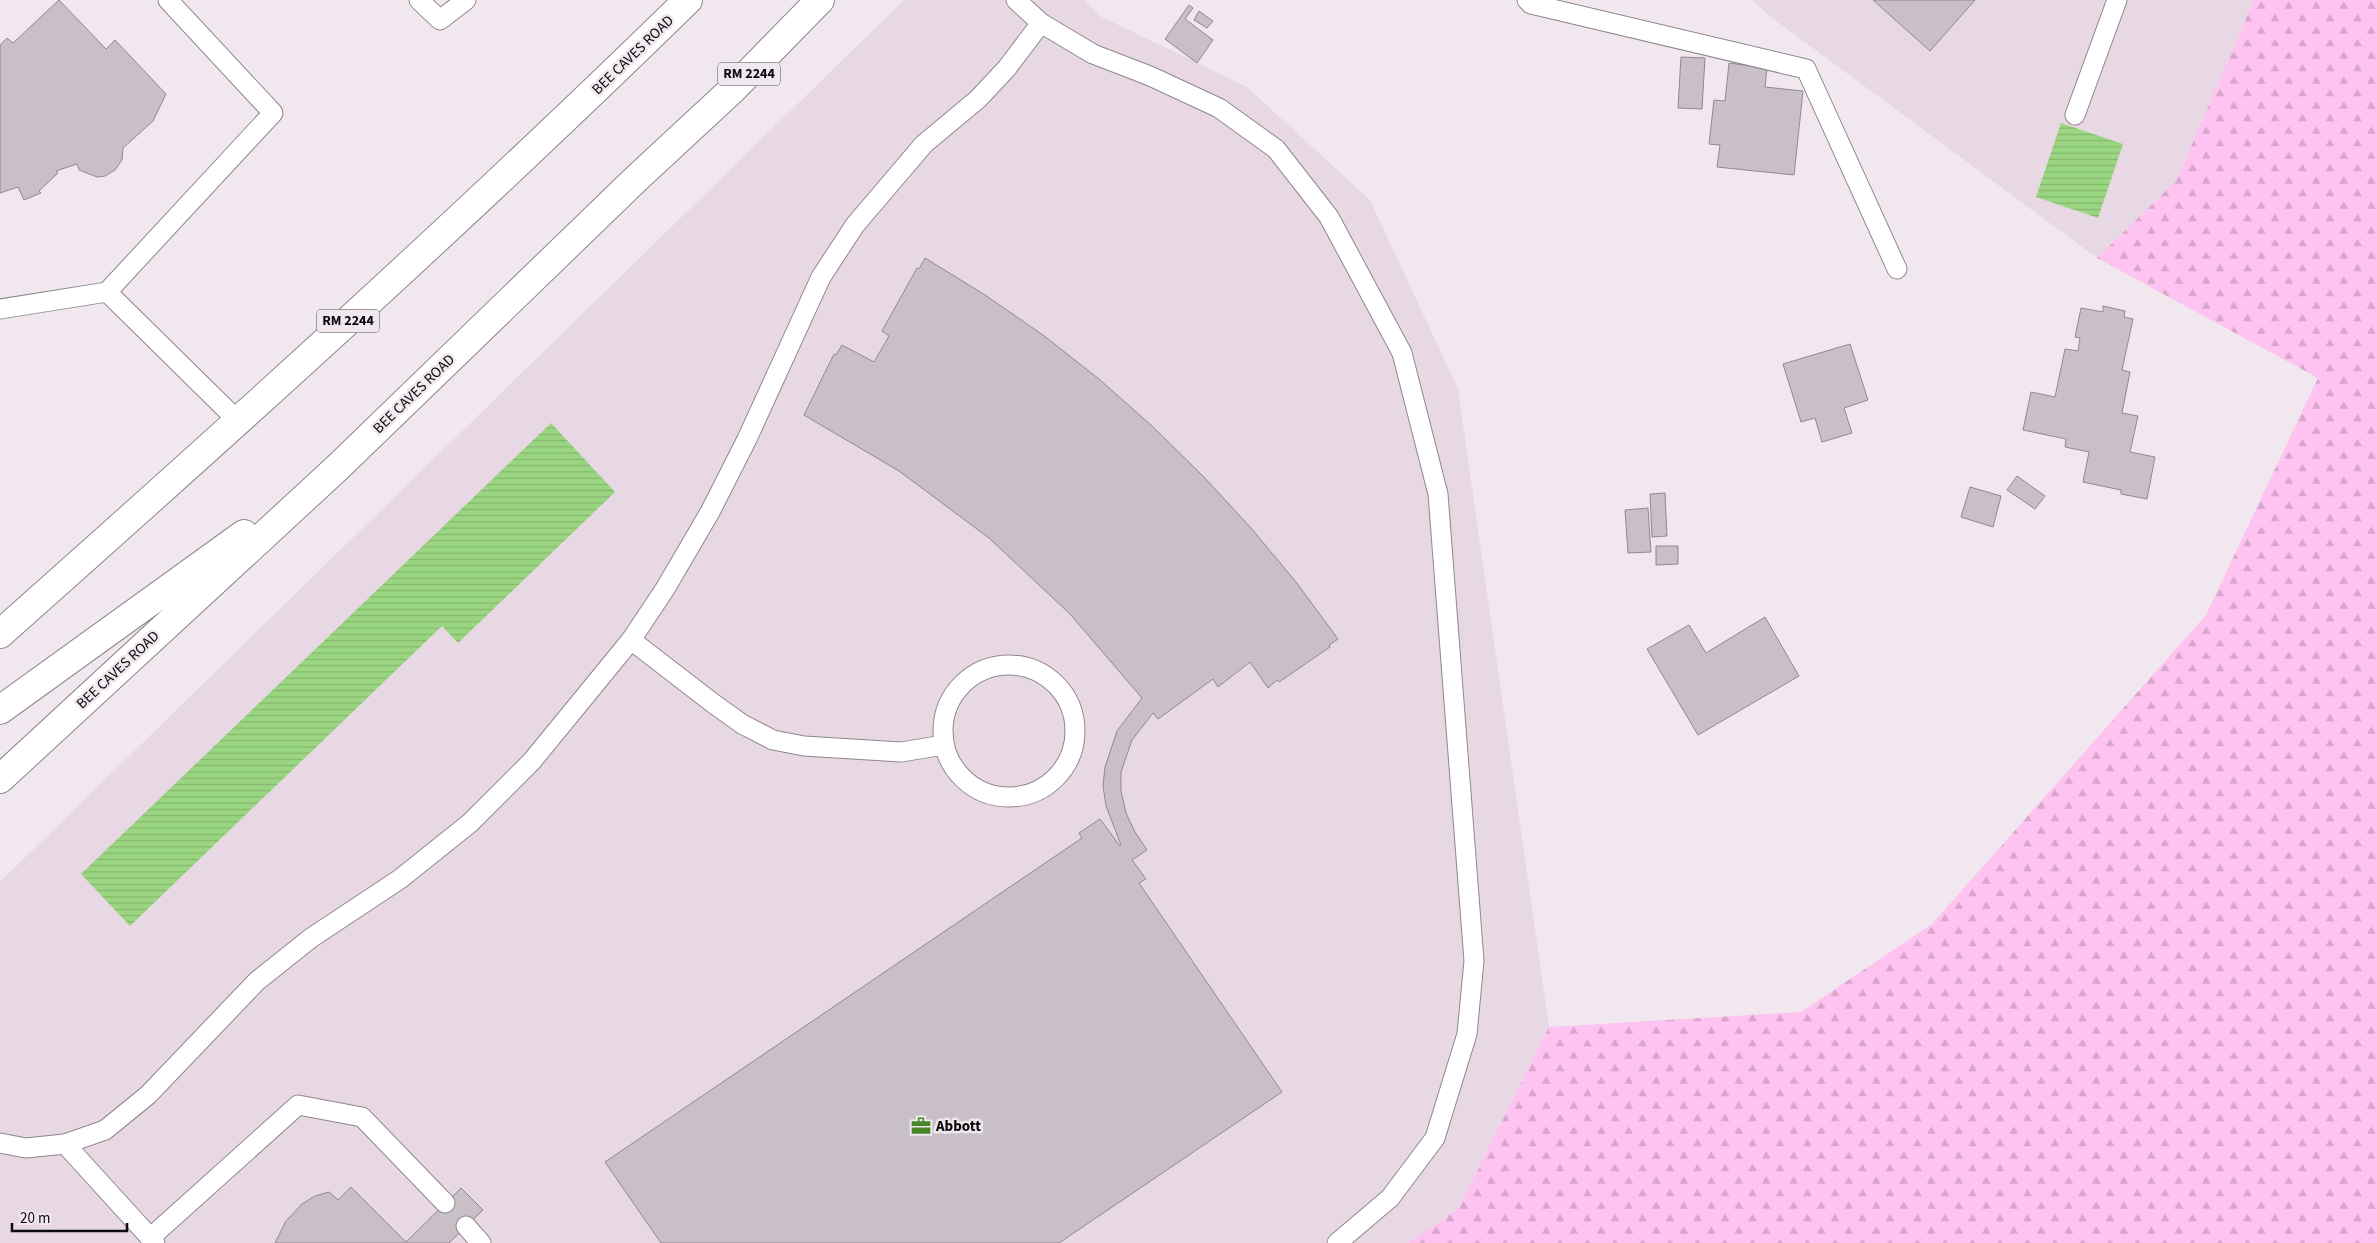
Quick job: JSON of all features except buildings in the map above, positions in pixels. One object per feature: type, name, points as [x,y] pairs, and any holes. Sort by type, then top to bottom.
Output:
[{"type":"main road","name":"BEE CAVES ROAD","points":[[0,634],[239,422],[581,105],[688,0]]},
{"type":"main road","name":"BEE CAVES ROAD","points":[[0,779],[337,468],[637,178],[733,90],[820,0]]},
{"type":"main road","points":[[0,710],[337,468]]},
{"type":"lane","points":[[0,309],[107,292],[273,113],[168,0]]},
{"type":"lane","points":[[419,0],[440,20],[466,0]]},
{"type":"lane","points":[[1016,0],[1041,23],[1094,54],[1150,76],[1219,108],[1276,149],[1329,217],[1402,353],[1422,426],[1438,494],[1474,961],[1467,1034],[1435,1138],[1390,1198],[1337,1243]]},
{"type":"lane","points":[[1527,0],[1531,4],[1806,69],[1897,269]]},
{"type":"lane","points":[[2075,115],[2117,0]]},
{"type":"lane","points":[[0,1143],[26,1148],[64,1144],[105,1130],[148,1095],[257,981],[311,938],[400,879],[470,823],[532,761],[630,640],[665,589],[710,512],[747,439],[821,277],[855,225],[924,144],[978,99],[1007,68],[1041,23]]},
{"type":"lane","points":[[107,292],[239,422]]},
{"type":"lane","points":[[630,640],[742,724],[773,740],[804,746],[901,752],[944,745]]},
{"type":"lane","points":[[995,666],[1021,666],[1045,676],[1064,694],[1074,717],[1074,743],[1065,767],[1047,786],[1023,796],[997,797],[973,787],[954,769],[944,745],[944,719],[953,695],[971,677],[995,666]]},
{"type":"lane","points":[[64,1144],[153,1240],[298,1104],[362,1117],[445,1204]]},
{"type":"lane","points":[[466,1226],[481,1243]]},
{"type":"shaded area","points":[[904,0],[1084,0],[1100,16],[1247,87],[1370,200],[1458,389],[1549,1027],[1459,1208],[1408,1243],[0,1243],[0,882]]},
{"type":"shaded area","points":[[1752,0],[2254,0],[2176,181],[2097,258],[1771,17]]},
{"type":"shaded area","points":[[2061,123],[2123,144],[2098,218],[2036,197]]},
{"type":"shaded area","points":[[551,423],[615,492],[458,643],[442,626],[130,926],[81,874]]},
{"type":"green space","points":[[2254,0],[2377,0],[2377,1243],[1408,1243],[1459,1208],[1549,1027],[1801,1012],[1932,924],[2206,615],[2318,378],[2097,258],[2176,181]]},
{"type":"place","name":"Abbott","points":[[921,1126]]}]
